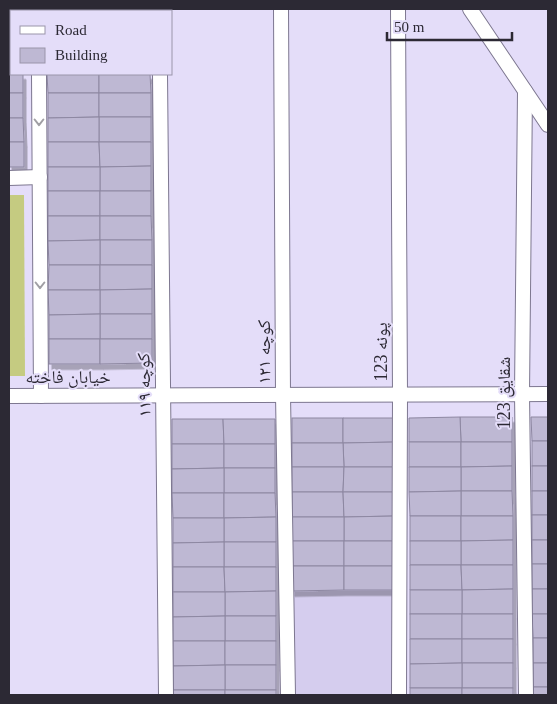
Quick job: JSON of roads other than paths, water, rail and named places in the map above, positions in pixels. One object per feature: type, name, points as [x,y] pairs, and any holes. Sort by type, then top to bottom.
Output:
[{"type":"street","name":"کوچه ۱۲۱","points":[[282,9],[283,395],[288,695]]},
{"type":"street","name":"123 پونه","points":[[398,9],[400,695]]},
{"type":"street","points":[[470,9],[548,125]]},
{"type":"street","points":[[39,75],[41,396]]},
{"type":"street","name":"کوچه ۱۱۹","points":[[160,75],[166,695]]},
{"type":"street","name":"123 شقایق","points":[[525,90],[522,394],[526,695]]},
{"type":"street","points":[[9,178],[40,177]]},
{"type":"street","name":"خیابان فاخته","points":[[9,396],[548,394]]}]
